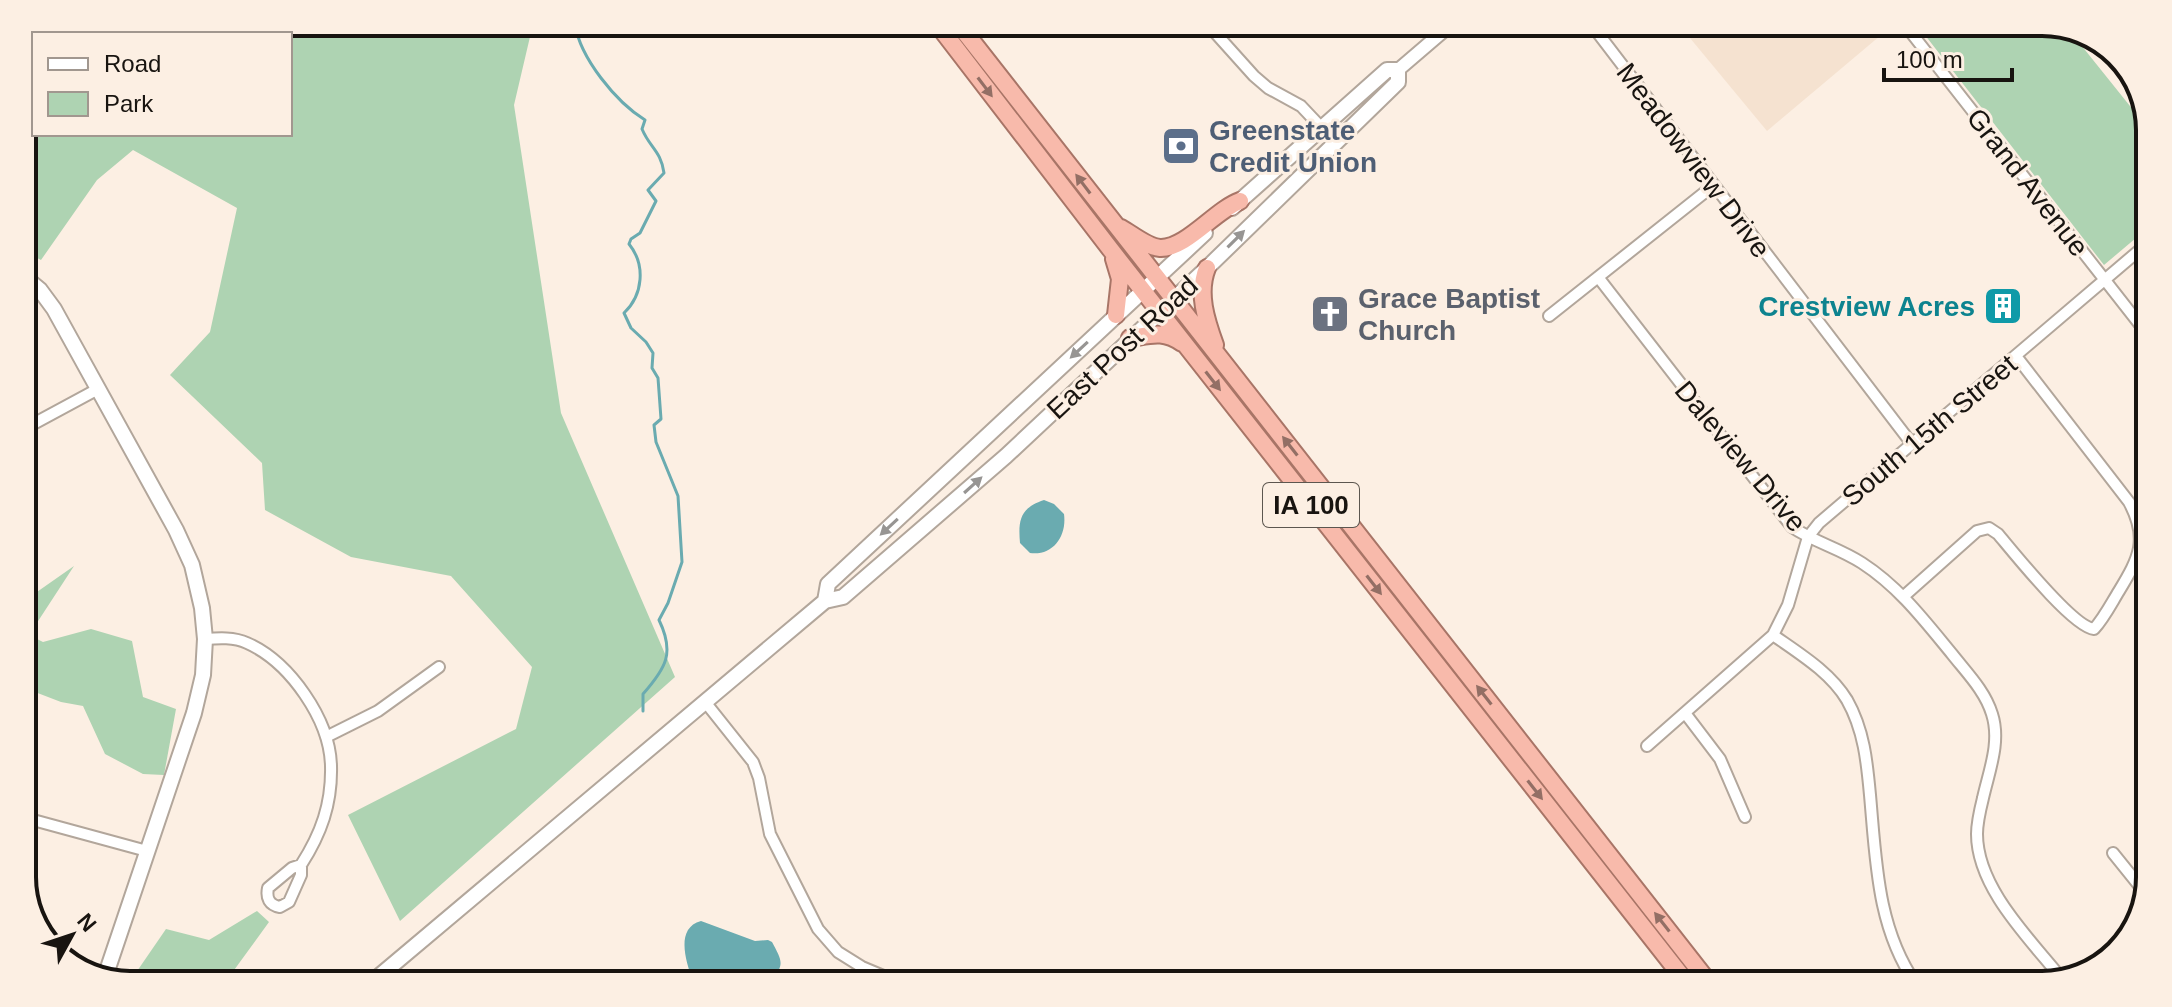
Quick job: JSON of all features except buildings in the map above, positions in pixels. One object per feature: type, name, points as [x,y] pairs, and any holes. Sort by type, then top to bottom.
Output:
[{"type":"highway","name":"IA 100","points":[[946,36],[1185,346],[1678,971]]},
{"type":"highway","name":"IA 100","points":[[968,36],[1700,971]]},
{"type":"highway","points":[[1112,222],[1159,248],[1173,245],[1196,231],[1227,205],[1240,201]]},
{"type":"highway","points":[[1111,250],[1120,279],[1116,315]]},
{"type":"highway","points":[[1207,268],[1202,281],[1204,309],[1218,354]]},
{"type":"highway","points":[[1130,338],[1170,335],[1185,346]]},
{"type":"main road","name":"East Post Road","points":[[385,971],[825,601],[843,597],[1006,456],[1207,268],[1398,82],[1398,70],[1387,70],[1156,277],[828,584],[825,601]]},
{"type":"main road","points":[[36,287],[54,309],[185,549],[199,591],[205,639],[203,675],[197,704],[108,968]]},
{"type":"street","points":[[1218,36],[1254,76],[1268,88],[1293,100],[1335,142]]},
{"type":"street","name":"East Post Road","points":[[1398,70],[1438,36]]},
{"type":"street","name":"Meadowview Drive","points":[[1600,36],[1912,444]]},
{"type":"street","name":"Grand Avenue","points":[[1914,36],[2136,320]]},
{"type":"street","points":[[1549,316],[1714,185]]},
{"type":"street","name":"South 15th Street","points":[[1647,746],[1773,635],[1788,605],[1808,537],[1819,523],[2136,253]]},
{"type":"street","name":"Daleview Drive","points":[[1598,277],[1792,527],[1861,562],[1904,596],[1979,686],[1987,700],[1996,730],[1977,822],[1980,855],[1995,894],[2055,970]]},
{"type":"street","points":[[2016,356],[2133,510],[2136,519]]},
{"type":"street","points":[[36,422],[98,389]]},
{"type":"street","points":[[1904,596],[1977,531],[1989,528],[1998,534],[2056,600],[2086,628],[2094,629],[2136,560]]},
{"type":"street","points":[[1773,635],[1830,679],[1846,700],[1858,726],[1865,752],[1879,891],[1887,924],[1909,971]]},
{"type":"street","points":[[205,639],[246,642],[268,655],[306,698],[326,737],[331,763],[326,817],[301,865]]},
{"type":"street","points":[[326,737],[378,711],[439,667]]},
{"type":"street","points":[[706,703],[753,762],[770,834],[818,929],[838,952],[872,971]]},
{"type":"street","points":[[1685,713],[1720,759],[1745,817]]},
{"type":"street","points":[[36,821],[147,851]]},
{"type":"street","points":[[2113,853],[2136,881]]},
{"type":"shaded area","points":[[1688,36],[1880,36],[1767,131]]},
{"type":"green space","points":[[292,36],[530,36],[514,105],[561,413],[675,677],[400,921],[348,815],[516,729],[532,667],[451,576],[351,557],[265,510],[262,463],[170,375],[210,332],[237,208],[133,150],[97,180],[41,260],[36,257],[36,136],[292,136]]},
{"type":"green space","points":[[1926,36],[2042,36],[2078,43],[2134,111],[2136,238],[2104,265]]},
{"type":"green space","points":[[74,566],[36,624],[36,593]]},
{"type":"green space","points":[[91,629],[132,641],[143,697],[176,709],[164,775],[143,774],[105,754],[83,706],[36,692],[36,638],[43,642]]},
{"type":"green space","points":[[257,911],[269,922],[233,971],[137,971],[166,929],[209,940]]},
{"type":"water","points":[[1044,500],[1054,504],[1064,514],[1063,530],[1052,548],[1030,553],[1020,543],[1020,521],[1025,511]]},
{"type":"water","points":[[701,921],[755,941],[772,942],[778,953],[779,970],[690,971],[684,946],[688,930]]},
{"type":"waterway","points":[[578,36],[592,65],[611,91],[645,120],[642,129],[664,173],[648,190],[656,201],[640,233],[629,244],[638,261],[640,280],[635,298],[624,313],[631,328],[653,353],[652,368],[658,378],[661,419],[654,425],[656,442],[678,496],[682,562],[659,620],[666,642],[666,660],[643,694],[643,711]]},
{"type":"place","name":"Greenstate Credit Union","points":[[1181,146]]},
{"type":"place","name":"Crestview Acres","points":[[2003,306]]},
{"type":"place","name":"Grace Baptist Church","points":[[1330,314]]}]
